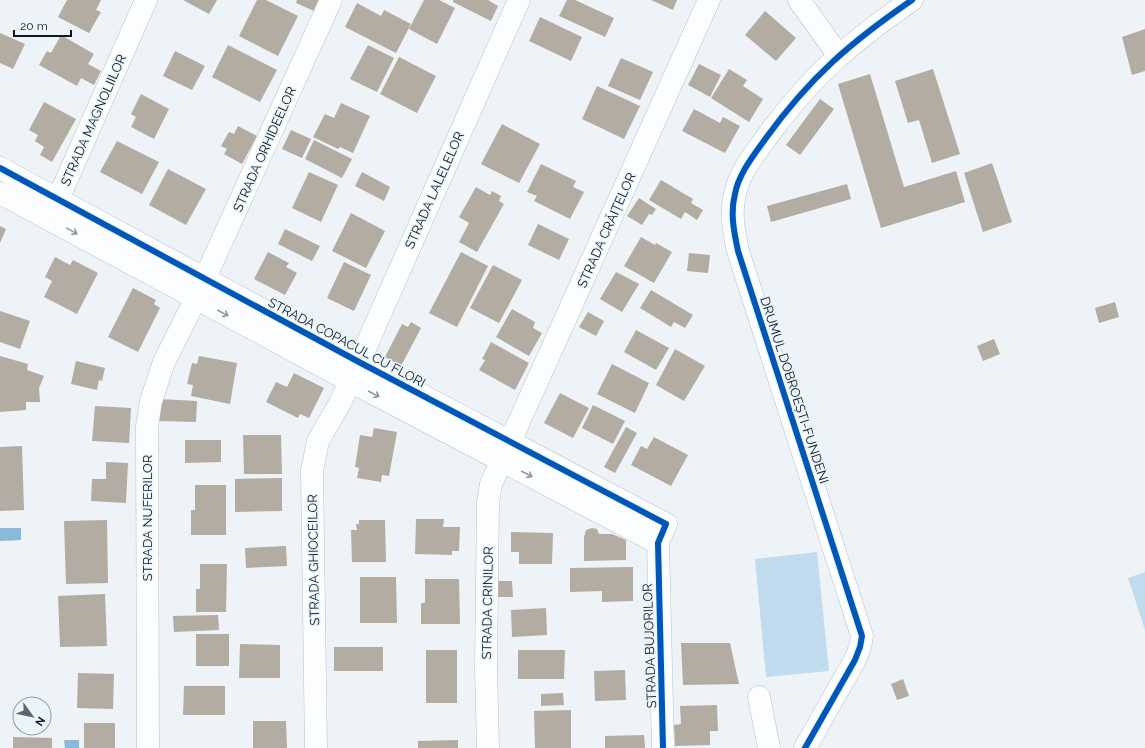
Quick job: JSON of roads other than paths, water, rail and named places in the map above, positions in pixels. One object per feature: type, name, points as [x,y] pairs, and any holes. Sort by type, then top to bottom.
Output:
[{"type":"street","name":"STRADA MAGNOLIILOR","points":[[54,209],[146,0]]},
{"type":"street","name":"STRADA ORHIDEELOR","points":[[196,298],[331,0]]},
{"type":"street","name":"STRADA LALELELOR","points":[[355,372],[519,0]]},
{"type":"street","name":"STRADA CRĂIȚELOR","points":[[507,451],[709,0]]},
{"type":"street","points":[[799,0],[838,56]]},
{"type":"street","name":"DRUMUL DOBROEȘTI-FUNDENI","points":[[805,748],[856,660],[862,636],[738,251],[735,236],[733,206],[735,192],[741,177],[762,143],[796,99],[838,56],[872,28],[912,0]]},
{"type":"street","name":"STRADA COPACUL CU FLORI","points":[[0,168],[54,209],[196,298],[355,372],[507,451],[658,543]]},
{"type":"street","name":"STRADA COPACUL CU FLORI","points":[[0,193],[54,209],[205,279],[355,372]]},
{"type":"street","name":"STRADA NUFERILOR","points":[[148,748],[147,426],[151,401],[157,380],[196,298]]},
{"type":"street","name":"STRADA GHIOCEILOR","points":[[316,748],[312,471],[318,441],[355,372]]},
{"type":"street","name":"STRADA CRINILOR","points":[[488,748],[486,667],[488,502],[491,484],[507,451]]},
{"type":"street","name":"STRADA BUJORILOR","points":[[658,543],[663,748]]},
{"type":"street","points":[[759,697],[769,748]]},
{"type":"water","points":[[0,528],[21,528],[21,540],[0,541]]},
{"type":"water","points":[[64,740],[79,740],[79,748],[65,748]]}]
